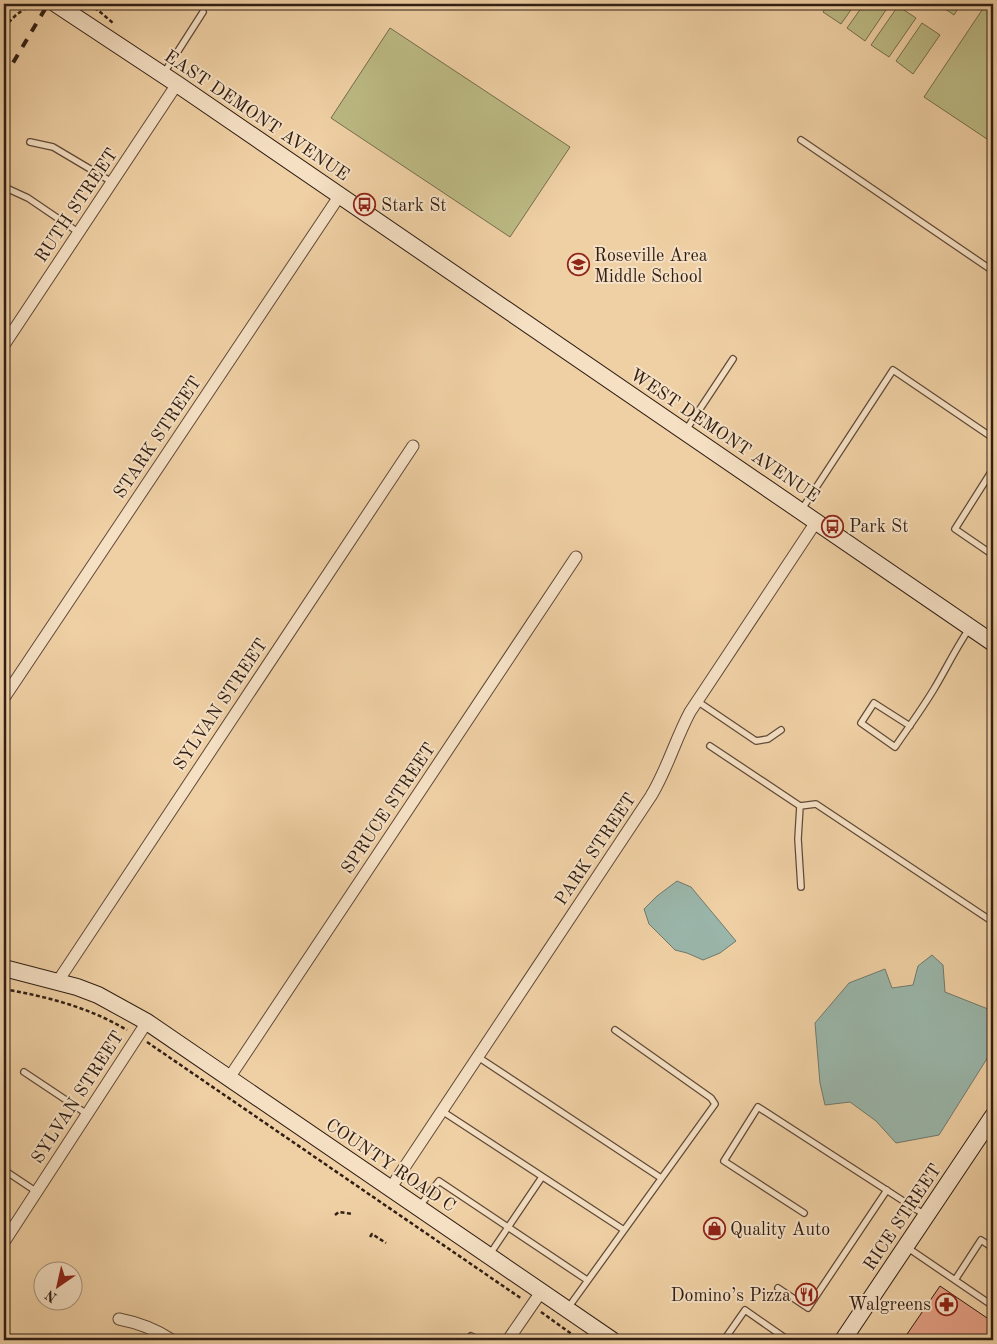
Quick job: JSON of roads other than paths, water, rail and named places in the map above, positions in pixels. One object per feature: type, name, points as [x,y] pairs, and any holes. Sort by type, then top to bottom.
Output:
[{"type":"street","name":"EAST DEMONT AVENUE","points":[[56,4],[177,84],[434,260]]},
{"type":"street","name":"RUTH STREET","points":[[4,345],[8,328],[78,232],[177,84]]},
{"type":"street","name":"STARK STREET","points":[[4,698],[340,195]]},
{"type":"street","name":"WEST DEMONT AVENUE","points":[[434,260],[993,643]]},
{"type":"street","name":"SYLVAN STREET","points":[[58,981],[413,446]]},
{"type":"street","name":"PARK STREET","points":[[390,1189],[661,781],[679,733],[698,701],[816,522]]},
{"type":"street","name":"SPRUCE STREET","points":[[229,1078],[576,557]]},
{"type":"street","name":"COUNTY ROAD C","points":[[4,968],[58,981],[98,995],[147,1022],[612,1340]]},
{"type":"street","name":"SYLVAN STREET","points":[[4,1242],[147,1022]]},
{"type":"street","name":"RICE STREET","points":[[843,1340],[991,1123]]},
{"type":"street","points":[[508,1340],[541,1292]]},
{"type":"street","points":[[119,1320],[139,1323],[157,1330],[172,1340]]},
{"type":"lane","points":[[162,74],[203,12]]},
{"type":"lane","points":[[801,140],[993,271]]},
{"type":"lane","points":[[30,142],[53,146],[112,182]]},
{"type":"lane","points":[[4,187],[28,198],[78,232]]},
{"type":"lane","points":[[685,432],[733,359]]},
{"type":"lane","points":[[801,511],[893,370],[993,438]]},
{"type":"lane","points":[[993,470],[955,529],[993,555]]},
{"type":"lane","points":[[910,726],[874,703],[861,723],[895,747],[910,726],[934,690],[970,627]]},
{"type":"lane","points":[[698,701],[752,740],[768,739],[781,730]]},
{"type":"lane","points":[[710,746],[800,806],[816,804],[993,922]]},
{"type":"lane","points":[[800,806],[798,839],[801,887]]},
{"type":"lane","points":[[566,1309],[715,1104],[711,1098],[615,1030]]},
{"type":"lane","points":[[478,1057],[661,1178]]},
{"type":"lane","points":[[24,1072],[87,1114]]},
{"type":"lane","points":[[804,1213],[724,1161],[758,1107],[927,1216]]},
{"type":"lane","points":[[442,1111],[624,1230]]},
{"type":"lane","points":[[4,1170],[36,1192]]},
{"type":"lane","points":[[488,1256],[542,1176]]},
{"type":"lane","points":[[418,1208],[439,1181],[587,1280]]},
{"type":"lane","points":[[778,1288],[808,1308],[887,1190]]},
{"type":"lane","points":[[955,1280],[981,1240],[993,1248]]},
{"type":"lane","points":[[906,1247],[993,1306]]},
{"type":"lane","points":[[724,1340],[745,1310],[788,1340]]},
{"type":"lane","points":[[468,1340],[471,1336],[478,1340]]},
{"type":"railway","points":[[4,78],[48,4]]},
{"type":"place","name":"Stark St","points":[[365,205]]},
{"type":"place","name":"Roseville Area Middle School","points":[[578,265]]},
{"type":"place","name":"Park St","points":[[833,526]]},
{"type":"place","name":"Quality Auto","points":[[714,1229]]},
{"type":"place","name":"Domino’s Pizza","points":[[807,1295]]},
{"type":"place","name":"Walgreens","points":[[947,1304]]}]
